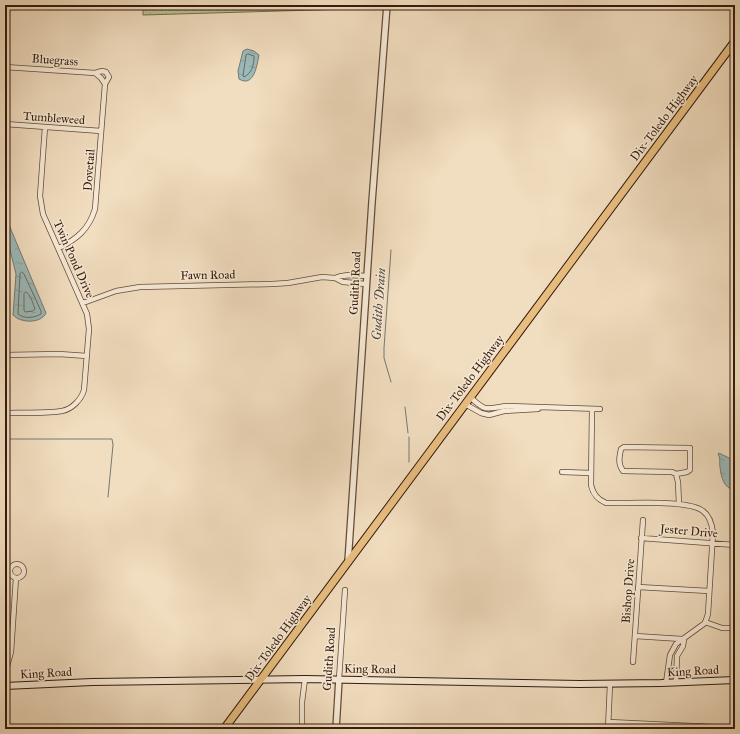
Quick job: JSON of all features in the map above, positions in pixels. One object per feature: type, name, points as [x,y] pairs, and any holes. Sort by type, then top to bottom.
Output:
[{"type":"main road","name":"Dix-Toledo Highway","points":[[224,729],[735,41]]},
{"type":"main road","name":"King Road","points":[[5,686],[98,682],[305,679],[610,684],[735,680]]},
{"type":"street","name":"Gudith Road","points":[[348,562],[366,284],[387,5]]},
{"type":"street","name":"Bluegrass","points":[[5,67],[95,73],[102,78],[105,84]]},
{"type":"street","points":[[95,73],[102,71],[106,72],[109,77],[105,84]]},
{"type":"street","name":"Dovetail","points":[[58,248],[72,241],[81,234],[93,216],[96,200],[105,84]]},
{"type":"street","name":"Tumbleweed","points":[[5,124],[101,131]]},
{"type":"street","name":"Twin Pond Drive","points":[[5,413],[62,411],[73,406],[81,399],[85,386],[88,323],[86,310],[43,214],[40,200],[45,127]]},
{"type":"street","name":"Fawn Road","points":[[83,303],[116,290],[140,287],[272,284],[288,283],[313,278],[335,278],[347,275],[367,276]]},
{"type":"street","name":"Fawn Road","points":[[335,278],[343,282],[366,284]]},
{"type":"street","points":[[5,355],[59,354],[87,356]]},
{"type":"street","points":[[470,397],[486,409],[600,409]]},
{"type":"street","points":[[465,404],[481,413],[489,415],[504,409]]},
{"type":"street","points":[[592,409],[591,485],[594,494],[600,500],[606,503],[679,504],[696,507],[706,513],[712,526],[708,614],[705,622],[697,630],[676,644],[670,655],[666,683]]},
{"type":"street","points":[[624,447],[690,448],[690,470],[676,474],[672,472],[623,471],[620,468],[619,461],[621,449],[624,447]]},
{"type":"street","points":[[562,472],[591,473]]},
{"type":"street","points":[[676,474],[679,504]]},
{"type":"street","name":"Bishop Drive","points":[[633,662],[643,520]]},
{"type":"street","name":"Jester Drive","points":[[641,538],[712,542],[735,545]]},
{"type":"street","points":[[5,678],[11,652],[16,578]]},
{"type":"street","points":[[638,587],[709,590]]},
{"type":"street","name":"Gudith Road","points":[[336,729],[345,590]]},
{"type":"street","points":[[705,622],[722,628],[735,628]]},
{"type":"street","points":[[635,636],[684,639]]},
{"type":"street","points":[[676,682],[677,656],[683,646],[684,639]]},
{"type":"street","points":[[302,729],[302,702],[305,679]]},
{"type":"street","points":[[608,729],[610,684]]},
{"type":"street","points":[[609,722],[712,727],[721,729]]},
{"type":"green space","points":[[143,5],[384,5],[383,8],[143,15]]},
{"type":"water","points":[[247,49],[254,51],[259,55],[254,74],[251,78],[244,81],[239,79],[238,71],[243,51]]},
{"type":"water","points":[[5,161],[6,211],[9,225],[46,313],[43,317],[35,321],[20,320],[13,315],[16,274],[5,236]]},
{"type":"water","points":[[719,453],[735,461],[735,490],[728,487],[722,478]]},
{"type":"waterway","name":"Gudith Drain","points":[[391,250],[384,348],[384,358],[391,382]]},
{"type":"waterway","name":"Gudith Drain","points":[[405,407],[408,433]]},
{"type":"waterway","name":"Gudith Drain","points":[[409,437],[409,462]]},
{"type":"waterway","points":[[5,439],[112,439],[113,445],[108,497]]}]
